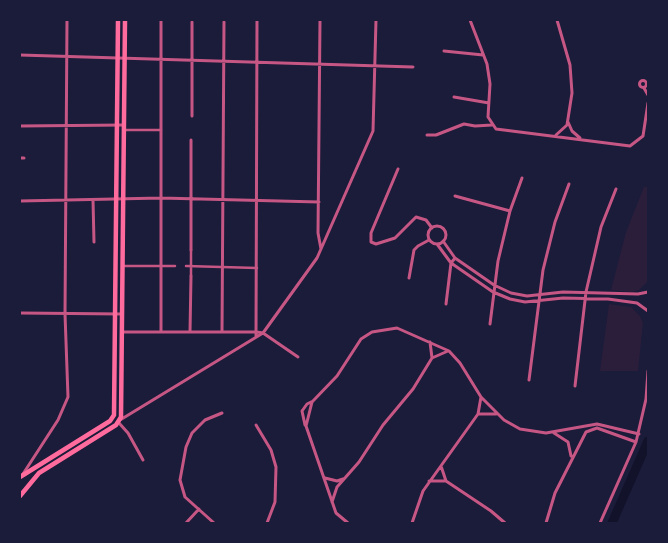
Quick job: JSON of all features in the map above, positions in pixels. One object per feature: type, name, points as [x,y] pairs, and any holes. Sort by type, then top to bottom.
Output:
[{"type":"main road","points":[[21,475],[110,421],[114,415],[118,20]]},
{"type":"main road","points":[[20,496],[39,472],[119,422],[123,332],[125,20]]},
{"type":"main road","points":[[115,384],[122,384]]},
{"type":"street","points":[[21,475],[58,420],[68,397],[65,314],[65,201],[68,126],[67,20]]},
{"type":"street","points":[[253,340],[257,332],[258,20]]},
{"type":"street","points":[[320,20],[319,241],[321,249]]},
{"type":"street","points":[[142,460],[128,433],[119,422],[263,333],[321,249],[373,131],[376,20]]},
{"type":"street","points":[[470,20],[490,75],[488,116],[492,125]]},
{"type":"street","points":[[555,135],[564,130],[568,122],[572,93],[570,66],[557,20]]},
{"type":"street","points":[[161,21],[161,331]]},
{"type":"street","points":[[192,22],[192,116]]},
{"type":"street","points":[[222,332],[224,22]]},
{"type":"street","points":[[444,51],[483,55]]},
{"type":"street","points":[[20,55],[413,67]]},
{"type":"street","points":[[644,88],[648,84],[644,80],[640,85],[648,95]]},
{"type":"street","points":[[454,97],[489,103]]},
{"type":"street","points":[[427,134],[436,135],[464,124],[475,126],[492,125],[502,131],[555,135],[624,147],[635,144],[643,136],[648,103]]},
{"type":"street","points":[[568,122],[572,131],[581,139]]},
{"type":"street","points":[[20,126],[117,125],[161,130]]},
{"type":"street","points":[[190,332],[191,140]]},
{"type":"street","points":[[398,169],[371,233],[371,242],[376,244],[395,238],[416,217],[426,220],[432,228]]},
{"type":"street","points":[[490,324],[494,285],[510,211],[522,178]]},
{"type":"street","points":[[529,380],[539,301],[554,222],[569,184]]},
{"type":"street","points":[[575,386],[586,292],[602,227],[616,189]]},
{"type":"street","points":[[455,196],[510,211]]},
{"type":"street","points":[[20,201],[161,198],[319,202]]},
{"type":"street","points":[[93,200],[94,242]]},
{"type":"street","points":[[429,240],[428,232],[438,226],[444,230],[446,236],[443,241],[437,244]]},
{"type":"street","points":[[429,240],[437,244],[451,263],[493,292],[510,299],[525,302],[586,298],[637,303],[648,311]]},
{"type":"street","points":[[409,278],[414,250],[429,240]]},
{"type":"street","points":[[443,241],[455,258],[494,285],[511,293],[527,296],[586,292],[638,294],[648,292]]},
{"type":"street","points":[[446,304],[451,263],[455,258]]},
{"type":"street","points":[[123,266],[175,266]]},
{"type":"street","points":[[186,266],[257,268]]},
{"type":"street","points":[[637,303],[638,294]]},
{"type":"street","points":[[20,313],[123,314]]},
{"type":"street","points":[[348,523],[336,512],[302,411],[337,376],[362,339],[372,332],[398,328],[449,351],[460,363],[481,397],[497,414],[520,429],[538,433],[554,433],[597,424],[639,434]]},
{"type":"street","points":[[123,332],[257,332],[263,333],[298,357]]},
{"type":"street","points":[[430,341],[432,358]]},
{"type":"street","points":[[332,502],[336,490],[359,462],[383,425],[413,389],[432,358],[449,351]]},
{"type":"street","points":[[600,523],[639,434],[646,399],[648,371]]},
{"type":"street","points":[[412,523],[417,502],[429,481],[478,414],[481,397]]},
{"type":"street","points":[[214,523],[185,497],[180,480],[186,447],[197,426],[222,413]]},
{"type":"street","points":[[478,414],[497,414]]},
{"type":"street","points":[[256,425],[271,450],[276,467],[276,502],[267,523]]},
{"type":"street","points":[[546,523],[555,492],[571,459],[581,439],[592,429],[606,430],[636,442]]},
{"type":"street","points":[[554,433],[568,442],[571,459]]},
{"type":"street","points":[[441,466],[446,481]]},
{"type":"street","points":[[324,478],[337,481],[344,479]]},
{"type":"street","points":[[429,481],[446,481],[491,511],[505,523]]},
{"type":"street","points":[[186,523],[199,509]]},
{"type":"shaded area","points":[[644,187],[648,187],[648,281],[639,290],[632,292],[611,290],[626,232]]},
{"type":"shaded area","points":[[609,304],[631,307],[640,316],[643,323],[638,371],[600,371]]},
{"type":"waterway","points":[[612,523],[648,441]]}]
